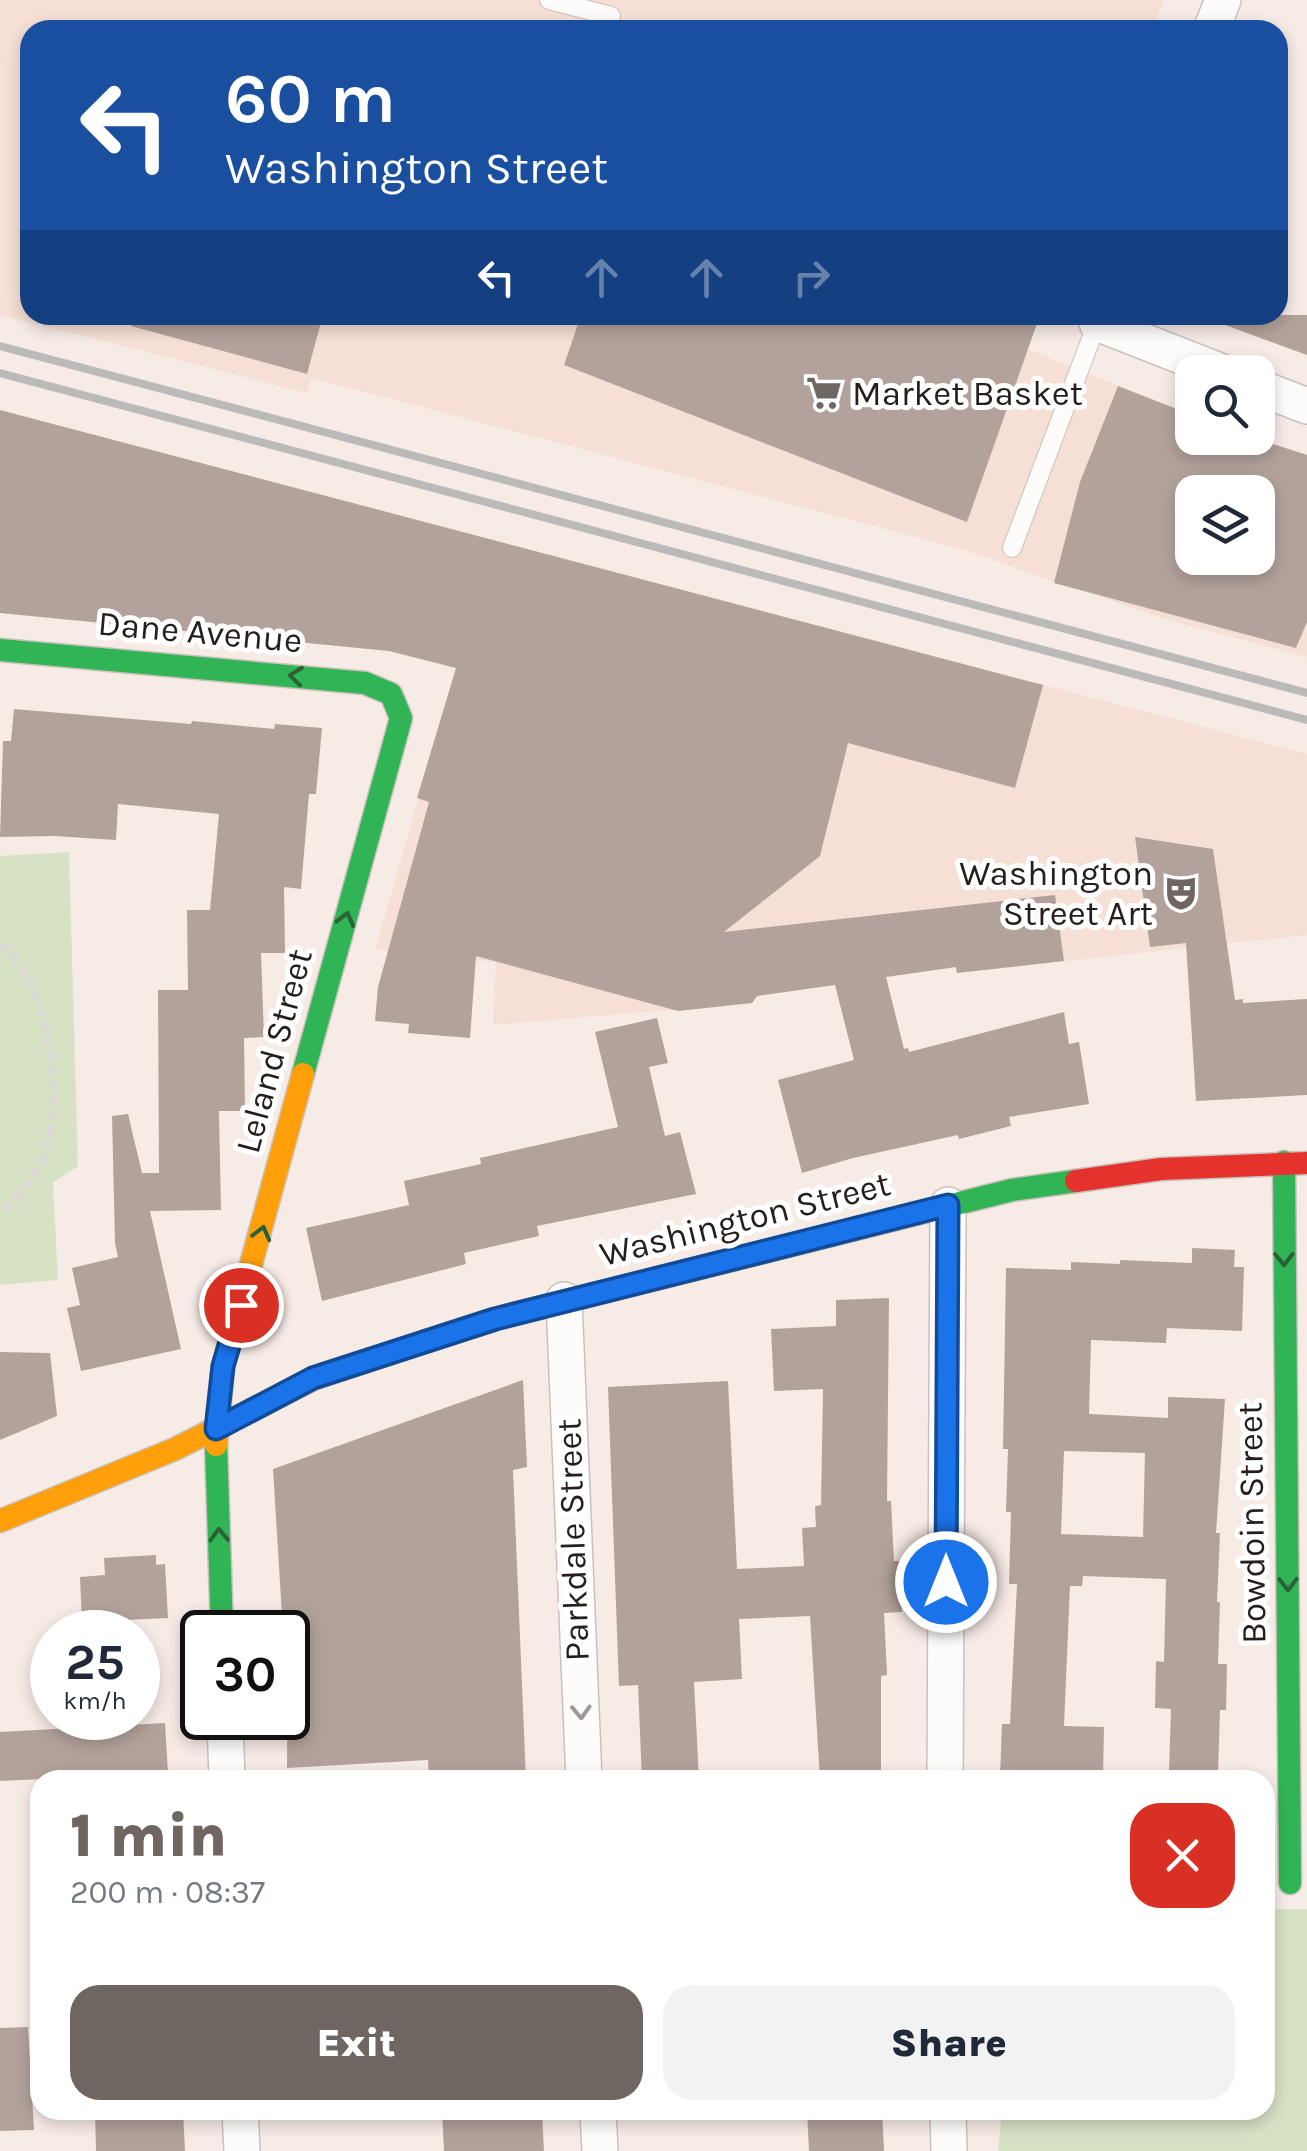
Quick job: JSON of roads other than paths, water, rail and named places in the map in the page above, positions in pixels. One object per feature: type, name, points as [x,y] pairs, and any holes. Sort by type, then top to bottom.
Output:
[{"type":"street","points":[[1112,325],[1182,355]]},
{"type":"street","points":[[1275,393],[1307,406]]},
{"type":"street","name":"Dane Avenue","points":[[0,650],[366,682],[391,694]]},
{"type":"street","name":"Leland Street","points":[[221,1610],[216,1429],[223,1366],[400,718],[391,694]]},
{"type":"street","name":"Washington Street","points":[[0,1521],[175,1450],[313,1378],[564,1300],[1012,1190],[1124,1173],[1296,1162]]},
{"type":"street","name":"Bowdoin Street","points":[[1290,1883],[1298,1691],[1296,1162]]},
{"type":"street","points":[[945,1770],[948,1205]]},
{"type":"street","name":"Parkdale Street","points":[[564,1300],[584,1770]]},
{"type":"street","points":[[226,1740],[227,1770]]},
{"type":"street","points":[[240,2120],[242,2151]]},
{"type":"street","points":[[598,2120],[600,2151]]},
{"type":"street","points":[[948,2120],[950,2151]]},
{"type":"lane","points":[[549,0],[611,16]]},
{"type":"lane","points":[[1012,548],[1096,325]]},
{"type":"railway","points":[[0,346],[1307,693]]},
{"type":"railway","points":[[0,373],[1307,720]]},
{"type":"place","name":"Market Basket","points":[[824,393]]},
{"type":"place","name":"Washington Street Art","points":[[1181,893]]}]
